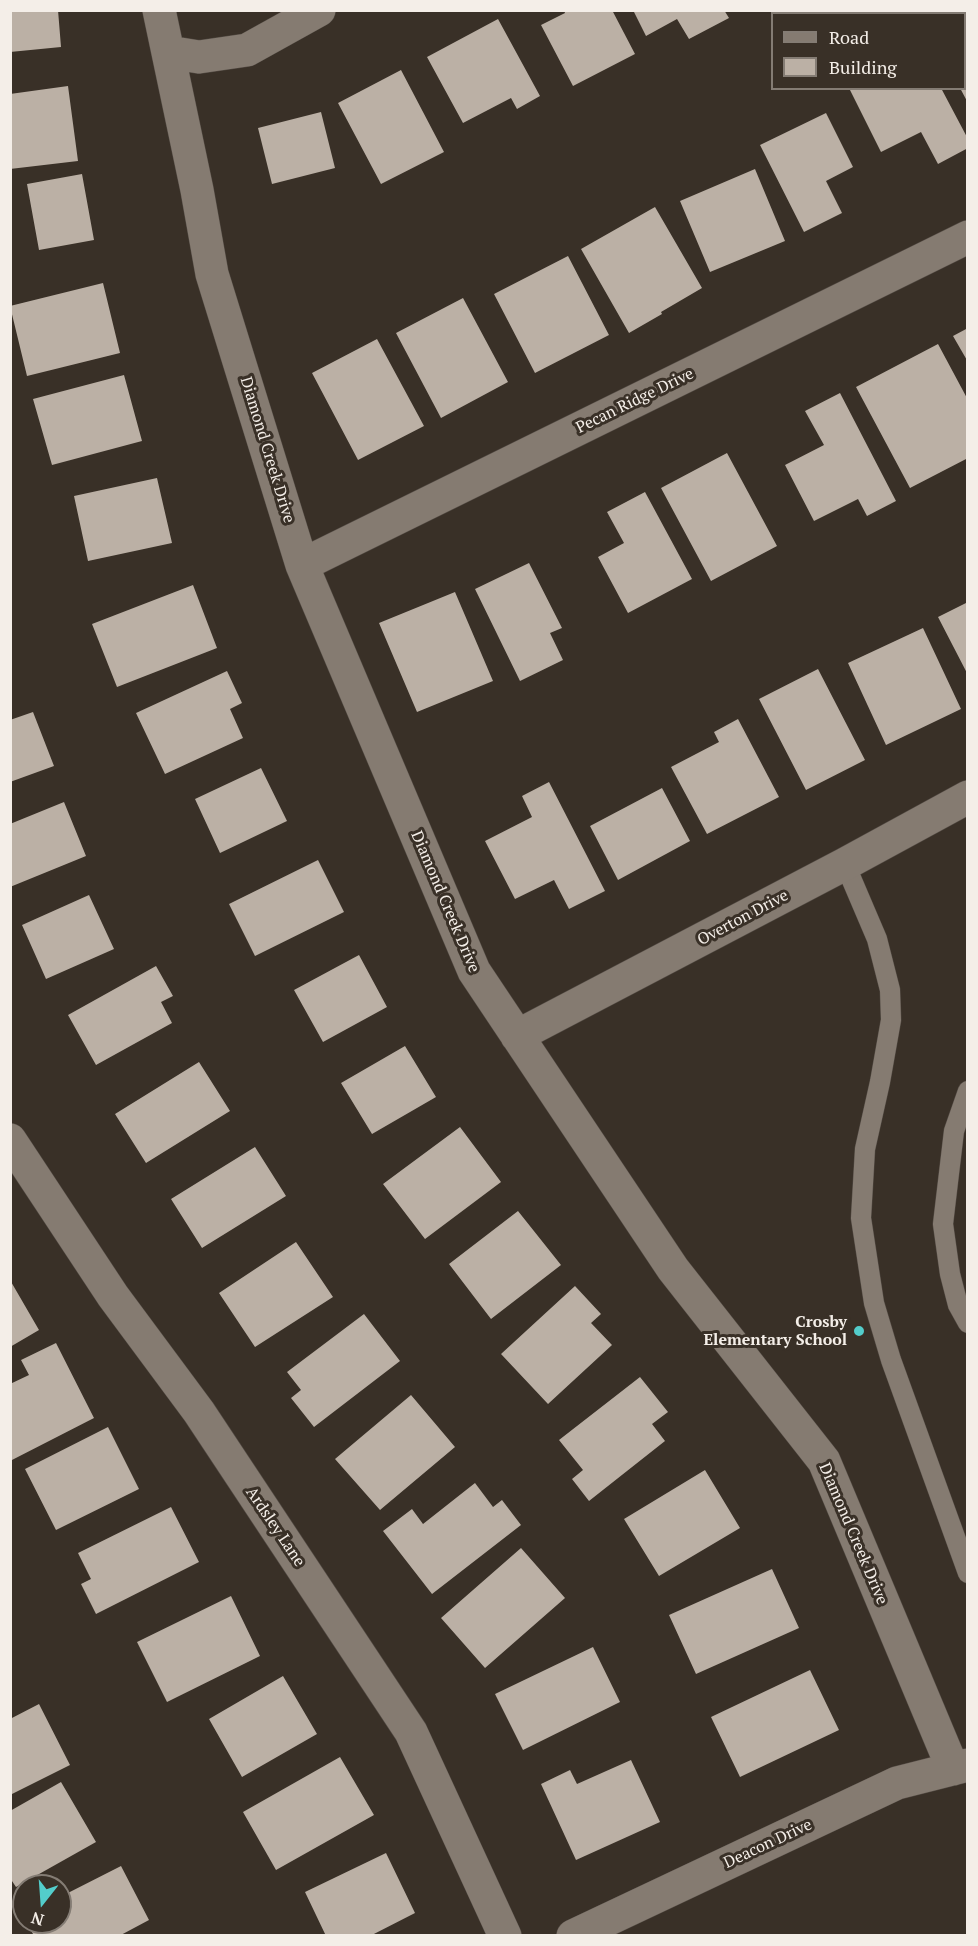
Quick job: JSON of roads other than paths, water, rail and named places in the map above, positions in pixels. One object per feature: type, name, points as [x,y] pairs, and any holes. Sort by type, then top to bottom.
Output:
[{"type":"street","name":"Diamond Creek Drive","points":[[159,10],[197,190],[212,274],[302,565],[474,971],[674,1269],[824,1461],[960,1767]]},
{"type":"street","points":[[168,52],[199,57],[247,50],[319,10]]},
{"type":"street","name":"Pecan Ridge Drive","points":[[302,565],[968,237]]},
{"type":"street","name":"Overton Drive","points":[[517,1036],[845,864],[968,796]]},
{"type":"street","name":"Ardsley Lane","points":[[10,1140],[113,1296],[199,1412],[411,1732],[505,1935]]},
{"type":"street","name":"Deacon Drive","points":[[573,1935],[897,1783],[960,1767]]},
{"type":"lane","points":[[845,864],[877,939],[890,990],[891,1020],[865,1149],[861,1218],[874,1303],[891,1360],[968,1573]]},
{"type":"lane","points":[[968,1092],[954,1131],[943,1224],[950,1274],[958,1305],[968,1323]]},
{"type":"place","name":"Crosby Elementary School","points":[[859,1331]]}]
